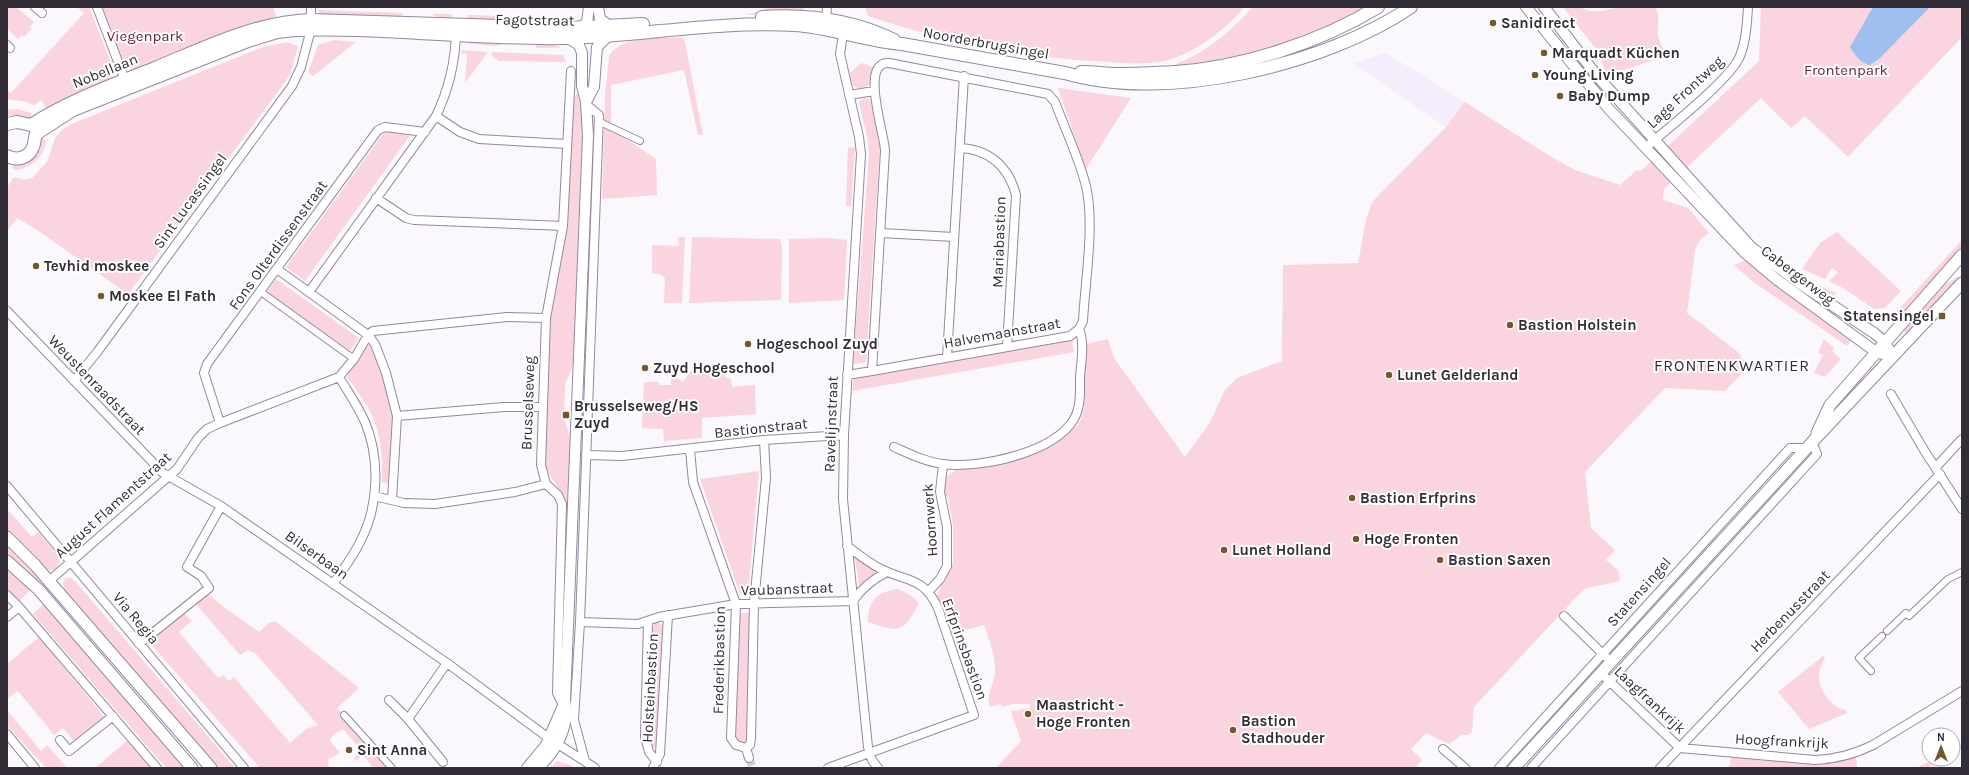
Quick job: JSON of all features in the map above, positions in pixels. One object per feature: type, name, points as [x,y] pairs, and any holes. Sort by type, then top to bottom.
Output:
[{"type":"main road","name":"Noorderbrugsingel","points":[[1065,73],[1165,72],[1219,65],[1265,54],[1316,38],[1342,27],[1378,7]]},
{"type":"main road","name":"Noorderbrugsingel","points":[[707,24],[775,24],[814,27],[881,43],[902,44],[1065,73],[1101,82],[1150,84],[1188,82],[1234,75],[1291,60],[1352,39],[1383,24],[1411,7]]},
{"type":"main road","name":"Noorderbrugsingel","points":[[707,24],[776,16],[826,13],[902,44]]},
{"type":"main road","name":"Nobellaan","points":[[7,124],[17,122],[28,125],[70,102],[261,26],[289,21],[311,24]]},
{"type":"main road","name":"Nobellaan","points":[[9,160],[22,157],[29,153],[33,146],[35,135],[73,110],[222,50],[277,32],[311,24]]},
{"type":"main road","name":"Fagotstraat","points":[[311,24],[580,28],[609,31]]},
{"type":"main road","name":"Fagotstraat","points":[[311,24],[456,34],[568,38],[590,37],[609,31]]},
{"type":"main road","points":[[609,31],[707,24]]},
{"type":"main road","name":"Statensingel","points":[[1811,443],[1826,410],[1960,259]]},
{"type":"main road","name":"Statensingel","points":[[1514,768],[1601,673],[1607,658],[1893,357],[1962,282]]},
{"type":"main road","points":[[7,537],[49,581],[211,768]]},
{"type":"main road","points":[[7,561],[39,590],[192,768]]},
{"type":"street","points":[[35,7],[42,13]]},
{"type":"street","points":[[97,7],[125,80]]},
{"type":"street","name":"Sint Lucassingel","points":[[74,381],[98,351],[292,86],[301,67],[311,24],[311,7]]},
{"type":"street","points":[[580,28],[587,22],[589,7]]},
{"type":"street","points":[[586,104],[594,87],[597,47],[609,31],[600,19],[598,7]]},
{"type":"street","name":"Cabergerweg","points":[[1526,7],[1608,108],[1655,158],[1679,175],[1751,248],[1885,342],[1893,357]]},
{"type":"street","name":"Cabergerweg","points":[[1544,7],[1598,77],[1664,150],[1679,175],[1730,238],[1762,268],[1876,352],[1893,357]]},
{"type":"street","name":"Lage Frontweg","points":[[1645,148],[1721,81],[1734,67],[1740,56],[1744,41],[1748,7]]},
{"type":"street","points":[[309,292],[436,116],[452,73],[456,34]]},
{"type":"street","name":"Ravelijnstraat","points":[[843,34],[840,54],[859,137],[860,154],[844,435],[843,499],[869,753]]},
{"type":"street","name":"Brusselseweg","points":[[568,38],[576,42],[582,50],[582,86],[586,104],[588,136],[581,436],[586,455],[580,622],[574,720],[583,765]]},
{"type":"street","name":"Halvemaanstraat","points":[[847,375],[1070,336],[1079,329],[1083,321],[1088,247],[1087,195],[1082,175],[1055,102],[1045,92],[889,63],[882,63],[879,66],[874,78],[874,91]]},
{"type":"street","name":"Brusselseweg","points":[[564,703],[557,693],[563,513],[562,504],[558,495],[546,484],[541,465],[546,318],[563,226],[572,71]]},
{"type":"street","points":[[947,357],[964,76]]},
{"type":"street","points":[[571,94],[582,86],[594,87]]},
{"type":"street","points":[[849,95],[874,91],[885,145],[872,371]]},
{"type":"street","name":"Brusselseweg","points":[[553,742],[567,718],[564,703],[599,115],[586,104]]},
{"type":"street","points":[[436,116],[465,135],[479,139],[567,144]]},
{"type":"street","points":[[598,121],[640,141]]},
{"type":"street","name":"Fons Olterdissenstraat","points":[[220,423],[204,373],[205,368],[378,130],[385,127],[425,132]]},
{"type":"street","name":"Mariabastion","points":[[960,148],[970,148],[996,160],[1003,166],[1014,186],[1016,195],[1008,347]]},
{"type":"street","points":[[376,198],[406,218],[414,220],[563,226]]},
{"type":"street","points":[[881,233],[954,237]]},
{"type":"street","points":[[277,269],[368,335],[375,344],[386,373],[397,416],[392,500]]},
{"type":"street","points":[[261,292],[354,359]]},
{"type":"street","name":"Weustenraadstraat","points":[[7,311],[123,433],[168,477]]},
{"type":"street","points":[[368,335],[373,331],[385,329],[507,317],[546,318]]},
{"type":"street","points":[[894,447],[924,459],[943,464],[985,463],[1014,457],[1034,449],[1066,429],[1074,418],[1078,406],[1081,357],[1081,333],[1079,329]]},
{"type":"street","name":"August Flamentstraat","points":[[49,581],[177,469],[198,438],[208,429],[339,377],[354,359],[368,335]]},
{"type":"street","points":[[333,584],[364,534],[374,496],[375,463],[372,441],[364,419],[339,377]]},
{"type":"street","points":[[1891,394],[1962,509]]},
{"type":"street","points":[[397,416],[504,407],[543,407]]},
{"type":"street","name":"Bastionstraat","points":[[586,455],[622,456],[690,450],[764,440],[844,435]]},
{"type":"street","name":"Herbenusstraat","points":[[1660,768],[1938,470],[1962,439]]},
{"type":"street","points":[[749,758],[746,748],[750,745],[751,739],[754,603],[766,478],[764,440]]},
{"type":"street","name":"Statensingel","points":[[1531,768],[1817,454],[1811,443]]},
{"type":"street","name":"Frederikbastion","points":[[690,450],[693,482],[736,604],[731,738],[736,745],[746,748]]},
{"type":"street","name":"Hoornwerk","points":[[928,592],[940,579],[947,566],[947,527],[940,492],[943,464]]},
{"type":"street","name":"Bilserbaan","points":[[168,477],[222,506],[447,663],[583,765],[595,768]]},
{"type":"street","points":[[374,496],[417,504],[435,504],[515,492],[546,484]]},
{"type":"street","name":"Via Regia","points":[[7,486],[70,563],[244,768]]},
{"type":"street","points":[[140,644],[209,588],[201,576],[188,567],[222,506]]},
{"type":"street","name":"Erfprinsbastion","points":[[847,546],[874,565],[887,572],[909,579],[928,592],[938,608],[974,715],[869,753]]},
{"type":"street","points":[[853,601],[874,579],[887,572]]},
{"type":"street","points":[[1887,631],[1906,613],[1909,616],[1948,579],[1962,572]]},
{"type":"street","points":[[7,595],[19,607],[157,768]]},
{"type":"street","name":"Vaubanstraat","points":[[580,622],[638,624],[668,615],[736,604],[853,601]]},
{"type":"street","points":[[7,617],[19,607]]},
{"type":"street","name":"Holsteinbastion","points":[[655,765],[660,754],[668,615]]},
{"type":"street","name":"Laagfrankrijk","points":[[1564,616],[1607,658]]},
{"type":"street","name":"Holsteinbastion","points":[[648,621],[645,736],[649,752],[655,765]]},
{"type":"street","points":[[1872,670],[1859,658],[1882,636]]},
{"type":"street","name":"Statensingel","points":[[1499,768],[1607,658]]},
{"type":"street","points":[[408,719],[447,663]]},
{"type":"street","name":"Laagfrankrijk","points":[[1601,673],[1680,748]]},
{"type":"street","name":"Hoogfrankrijk","points":[[1680,748],[1815,760],[1833,759],[1861,751],[1873,745],[1962,692]]},
{"type":"street","points":[[389,700],[408,719],[443,762]]},
{"type":"street","points":[[344,715],[392,768]]},
{"type":"street","points":[[60,740],[69,751],[113,716]]},
{"type":"street","points":[[7,734],[35,768]]},
{"type":"street","points":[[527,768],[542,751],[553,742]]},
{"type":"street","points":[[538,768],[549,757],[553,742]]},
{"type":"street","points":[[1443,749],[1465,768]]},
{"type":"street","points":[[828,768],[869,753],[878,768]]},
{"type":"shaded area","points":[[1386,53],[1465,102],[1446,127],[1353,64]]},
{"type":"green space","points":[[7,7],[16,7],[34,22],[30,27],[32,28],[24,37],[22,35],[18,39],[7,29]]},
{"type":"green space","points":[[77,7],[89,7],[114,70],[114,76],[111,79],[47,111],[42,100],[34,105],[27,102],[7,99],[7,90],[11,93],[84,13]]},
{"type":"green space","name":"Viegenpark","points":[[102,7],[273,7],[277,20],[135,71],[125,66]]},
{"type":"green space","points":[[772,7],[805,7],[802,13],[746,15]]},
{"type":"green space","points":[[865,7],[1244,7],[1219,32],[1186,53],[1164,61],[1150,63],[1121,63],[1016,53],[956,41],[926,34],[868,16]]},
{"type":"green space","points":[[1253,7],[1368,7],[1324,30],[1277,49],[1199,65],[1166,68],[1203,51],[1224,35]]},
{"type":"green space","points":[[1563,7],[1579,7],[1589,11],[1602,11],[1619,7],[1655,7],[1658,17],[1659,38],[1668,55],[1609,75],[1604,68],[1597,50]]},
{"type":"green space","name":"Frontenpark","points":[[1761,7],[1962,7],[1962,37],[1848,157],[1805,116],[1791,128],[1761,98],[1664,189],[1663,200],[1688,208],[1709,233],[1700,240],[1695,249],[1687,313],[1738,352],[1748,367],[1725,391],[1665,388],[1585,472],[1591,528],[1615,550],[1606,560],[1618,570],[1620,581],[1583,590],[1474,707],[1472,732],[1468,735],[1462,735],[1449,744],[1426,733],[1411,749],[1422,760],[1415,768],[996,768],[1021,741],[1011,711],[1030,708],[1030,704],[1012,704],[1002,707],[1001,704],[990,707],[989,693],[994,681],[995,665],[992,648],[984,625],[951,634],[937,596],[950,564],[953,564],[953,525],[948,497],[944,495],[944,483],[951,473],[961,469],[988,466],[1012,459],[1060,438],[1076,427],[1082,417],[1084,407],[1086,344],[1108,339],[1114,358],[1185,457],[1209,424],[1225,390],[1237,378],[1282,361],[1283,265],[1358,263],[1366,220],[1372,202],[1446,127],[1465,102],[1545,153],[1575,170],[1620,185],[1636,171],[1642,170],[1759,61]]},
{"type":"green space","points":[[317,10],[402,13],[402,16],[396,19],[321,15]]},
{"type":"green space","points":[[452,14],[452,21],[433,15]]},
{"type":"green space","points":[[468,15],[560,18],[560,26],[468,22]]},
{"type":"green space","points":[[468,38],[481,38],[500,44],[500,46],[468,44]]},
{"type":"green space","points":[[654,38],[684,38],[703,135],[698,135],[684,70],[611,85],[611,129],[656,159],[657,195],[602,199],[605,96],[609,56],[615,49],[632,41]]},
{"type":"green space","points":[[335,40],[356,42],[313,76],[308,73],[318,45]]},
{"type":"green space","points":[[536,41],[555,41],[555,46],[559,46],[559,48],[536,48]]},
{"type":"green space","points":[[286,42],[298,46],[290,75],[128,294],[40,232],[17,218],[7,231],[7,188],[13,178],[24,180],[32,178],[47,162],[55,138],[63,129],[74,123],[263,47]]},
{"type":"green space","points":[[462,50],[488,52],[465,83],[467,54],[461,53]]},
{"type":"green space","points":[[493,52],[563,55],[566,62],[499,61],[491,55]]},
{"type":"green space","points":[[861,63],[873,67],[872,78],[870,83],[865,87],[857,88],[852,85],[849,74]]},
{"type":"green space","points":[[1058,88],[1131,98],[1086,169]]},
{"type":"green space","points":[[577,93],[580,93],[583,122],[573,365],[565,385],[564,418],[571,439],[567,505],[544,461],[549,317],[572,101]]},
{"type":"green space","points":[[864,98],[870,99],[880,145],[866,362],[853,364],[869,155],[868,141],[859,102]]},
{"type":"green space","points":[[17,109],[31,113],[31,118],[7,115],[7,110]]},
{"type":"green space","points":[[385,131],[411,134],[305,281],[286,267]]},
{"type":"green space","points":[[42,136],[46,142],[39,158],[30,165],[14,170],[12,166],[16,164]]},
{"type":"green space","points":[[848,147],[855,148],[851,206],[846,206]]},
{"type":"green space","points":[[1837,232],[1901,291],[1885,308],[1874,309],[1843,288],[1829,281],[1838,272],[1832,268],[1825,279],[1802,269],[1820,243]]},
{"type":"green space","points":[[678,237],[685,237],[682,303],[664,303],[665,279],[662,275],[652,273],[652,245],[679,246]]},
{"type":"green space","points":[[692,237],[780,239],[782,249],[781,300],[689,303]]},
{"type":"green space","points":[[826,238],[847,240],[844,300],[789,303],[789,239]]},
{"type":"green space","points":[[1962,240],[1962,247],[1894,322],[1890,319]]},
{"type":"green space","points":[[1747,260],[1773,283],[1851,341],[1847,346],[1752,281],[1734,265]]},
{"type":"green space","points":[[1958,277],[1960,278],[1909,335],[1901,329],[1940,287]]},
{"type":"green space","points":[[276,279],[359,338],[350,351],[267,292]]},
{"type":"green space","points":[[1808,281],[1836,293],[1834,297],[1812,287]]},
{"type":"green space","points":[[1072,339],[1074,352],[852,391],[854,378]]},
{"type":"green space","points":[[1824,339],[1834,348],[1832,351],[1841,359],[1825,377],[1814,373],[1823,355],[1818,353]]},
{"type":"green space","points":[[370,342],[378,359],[390,397],[393,415],[393,440],[388,483],[382,482],[381,450],[379,437],[372,415],[347,377]]},
{"type":"green space","points":[[695,365],[725,374],[724,377],[731,379],[732,387],[755,385],[756,414],[702,418],[702,438],[664,441],[663,429],[642,428],[644,382],[659,382],[659,385],[671,385],[671,379],[679,379],[683,382]]},
{"type":"green space","points":[[1860,375],[1864,379],[1836,408],[1833,408]]},
{"type":"green space","points":[[759,471],[748,594],[743,596],[740,594],[700,479]]},
{"type":"green space","points":[[7,509],[32,537],[38,532],[60,558],[59,564],[56,568],[52,570],[46,569],[7,529]]},
{"type":"green space","points":[[7,545],[42,581],[38,584],[7,554]]},
{"type":"green space","points":[[858,558],[875,570],[875,573],[861,586],[859,585],[855,559]]},
{"type":"green space","points":[[7,566],[33,588],[19,601],[7,589]]},
{"type":"green space","points":[[66,578],[71,578],[75,581],[235,768],[218,768],[64,589],[63,582]]},
{"type":"green space","points":[[898,589],[910,595],[919,603],[905,625],[894,629],[868,622],[868,614],[875,598],[884,592]]},
{"type":"green space","points":[[208,594],[259,632],[269,623],[275,621],[359,688],[337,708],[388,768],[373,768],[363,754],[357,761],[354,759],[360,749],[344,730],[335,734],[330,741],[340,753],[328,759],[329,768],[260,768],[149,642],[184,613],[192,621],[179,632],[218,678],[223,675],[229,681],[234,677],[290,743],[306,729],[318,725],[256,654],[248,650],[240,655],[196,604]]},
{"type":"green space","points":[[44,604],[184,768],[166,768],[33,614]]},
{"type":"green space","points":[[740,613],[751,613],[748,743],[742,746],[734,736]]},
{"type":"green space","points":[[657,621],[662,625],[657,743],[654,748],[651,748],[648,741],[648,729],[653,624]]},
{"type":"green space","points":[[39,637],[104,717],[74,741],[63,728],[54,735],[18,691],[7,699],[7,664]]},
{"type":"green space","points":[[1823,656],[1825,658],[1819,673],[1820,685],[1830,701],[1846,710],[1847,713],[1809,729],[1778,692]]},
{"type":"green space","points":[[7,710],[41,751],[47,745],[67,768],[46,768],[7,725]]},
{"type":"green space","points":[[129,739],[153,768],[95,768]]},
{"type":"green space","points":[[1856,756],[1857,768],[1728,768],[1731,757],[1828,763]]},
{"type":"green space","points":[[557,761],[573,766],[574,768],[550,768]]},
{"type":"green space","points":[[1921,766],[1921,767],[1929,767],[1927,768],[1917,768]]},
{"type":"water","points":[[1873,7],[1930,7],[1879,59],[1870,65],[1861,61],[1850,47]]},
{"type":"tunnel","points":[[749,758],[753,768]]},
{"type":"place","name":"Sanidirect","points":[[1493,23]]},
{"type":"place","name":"Marquadt Küchen","points":[[1544,53]]},
{"type":"place","name":"Young Living","points":[[1535,75]]},
{"type":"place","name":"Baby Dump","points":[[1560,96]]},
{"type":"place","name":"Tevhid moskee","points":[[36,266]]},
{"type":"place","name":"Moskee El Fath","points":[[101,296]]},
{"type":"place","name":"Statensingel","points":[[1942,316]]},
{"type":"place","name":"Bastion Holstein","points":[[1510,325]]},
{"type":"place","name":"Hogeschool Zuyd","points":[[748,344]]},
{"type":"place","name":"Zuyd Hogeschool","points":[[645,368]]},
{"type":"place","name":"Lunet Gelderland","points":[[1389,375]]},
{"type":"place","name":"Brusselseweg/HS Zuyd","points":[[566,415]]},
{"type":"place","name":"Bastion Erfprins","points":[[1352,498]]},
{"type":"place","name":"Hoge Fronten","points":[[1356,539]]},
{"type":"place","name":"Lunet Holland","points":[[1224,550]]},
{"type":"place","name":"Bastion Saxen","points":[[1440,560]]},
{"type":"place","name":"Maastricht - Hoge Fronten","points":[[1028,714]]},
{"type":"place","name":"Bastion Stadhouder","points":[[1233,730]]},
{"type":"place","name":"Sint Anna","points":[[349,750]]},
{"type":"district","name":"FRONTENKWARTIER","points":[[1732,365]]}]
